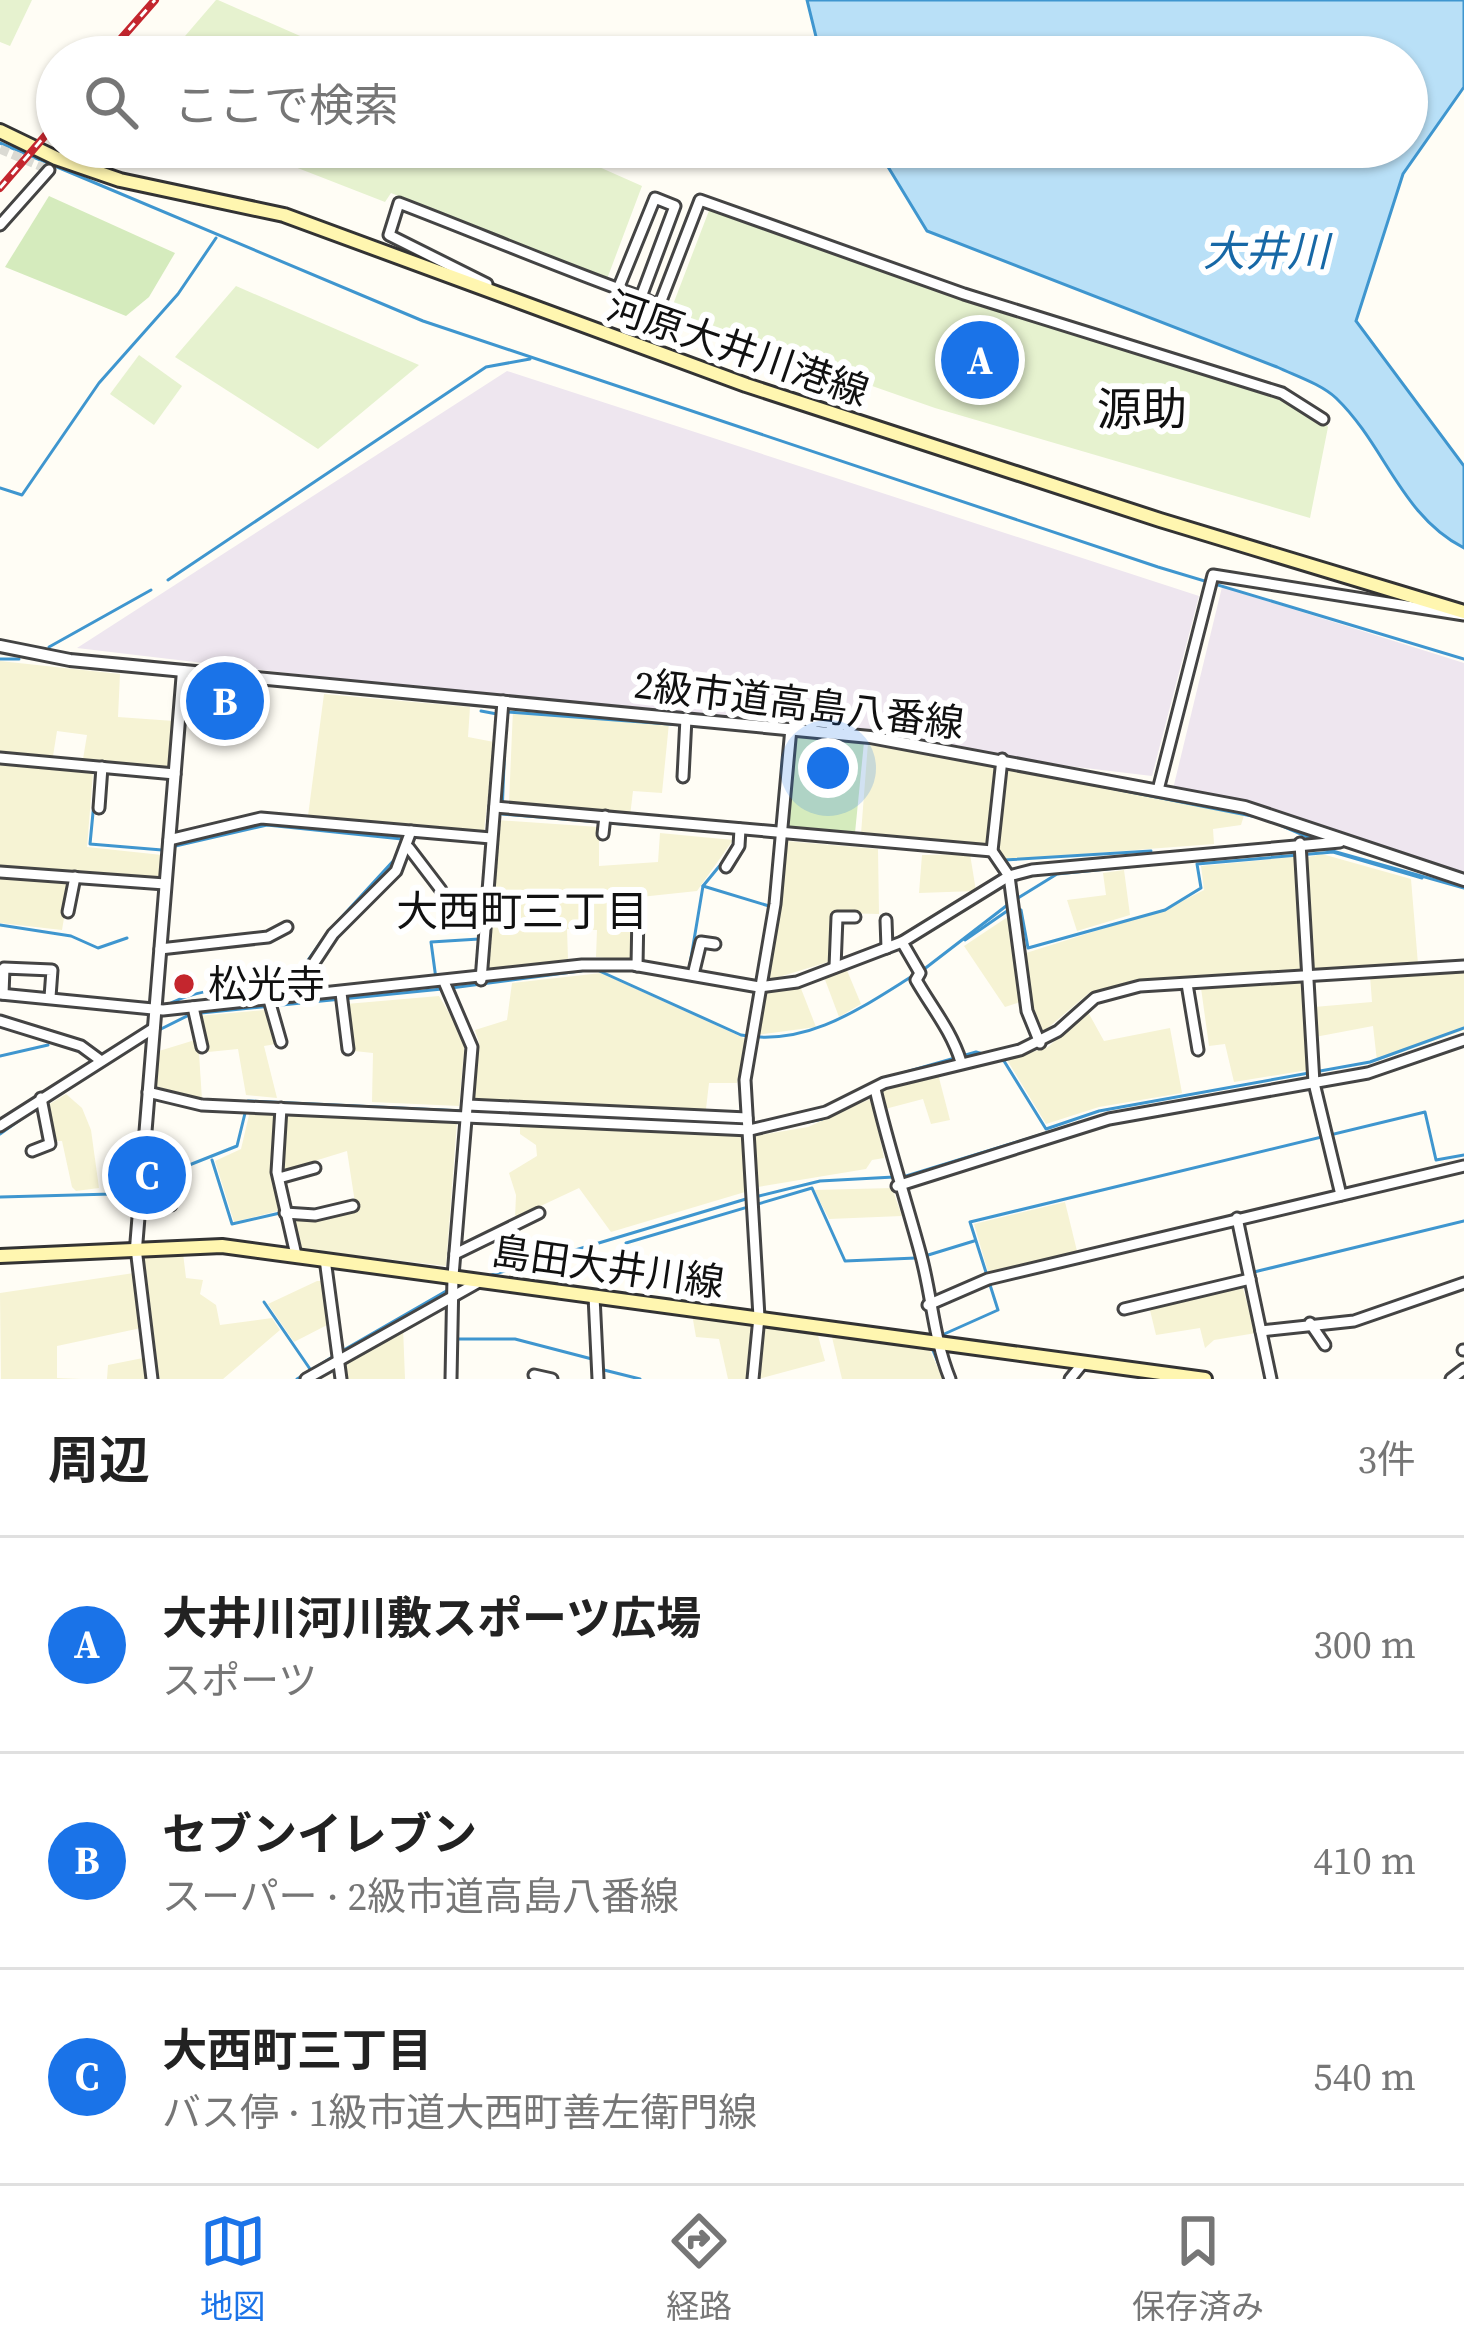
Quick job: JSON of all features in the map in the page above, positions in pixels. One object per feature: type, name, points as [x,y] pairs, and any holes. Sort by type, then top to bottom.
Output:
[{"type":"main road","name":"河原大井川港線","points":[[0,130],[36,148]]},
{"type":"main road","name":"河原大井川港線","points":[[86,168],[156,191],[284,214],[502,298],[1002,469],[1464,613]]},
{"type":"main road","name":"島田大井川線","points":[[0,1256],[222,1246],[1205,1379]]},
{"type":"street","points":[[0,225],[49,170]]},
{"type":"street","points":[[618,289],[655,198],[675,206],[641,297]]},
{"type":"street","points":[[502,298],[501,291],[388,235],[399,203],[659,306],[700,200],[964,294],[1282,394],[1323,418]]},
{"type":"street","points":[[1158,790],[1213,574],[1464,613]]},
{"type":"street","name":"2級市道高島八番線","points":[[0,646],[70,660],[791,728],[1002,759],[1246,807],[1464,880]]},
{"type":"street","points":[[152,1379],[136,1248],[183,671]]},
{"type":"street","points":[[481,980],[503,701]]},
{"type":"street","points":[[683,777],[686,718]]},
{"type":"street","points":[[753,1379],[759,1317],[745,1080],[782,833],[791,728]]},
{"type":"street","points":[[0,758],[175,774]]},
{"type":"street","points":[[1002,759],[992,850],[1009,876],[1028,1011],[1040,1043]]},
{"type":"street","points":[[99,808],[102,767]]},
{"type":"street","points":[[495,807],[992,850]]},
{"type":"street","points":[[603,834],[605,816]]},
{"type":"street","points":[[169,840],[261,818],[490,838]]},
{"type":"street","points":[[726,867],[739,846],[740,829]]},
{"type":"street","points":[[292,997],[333,934],[396,871],[409,848],[411,831]]},
{"type":"street","points":[[50,997],[52,970],[4,968],[1,994],[155,1008],[445,984],[582,965],[637,966],[759,987],[797,982],[902,942],[1009,876],[1343,842]]},
{"type":"street","points":[[1300,843],[1314,1083],[1341,1195]]},
{"type":"street","points":[[409,848],[441,890]]},
{"type":"street","points":[[0,872],[165,884]]},
{"type":"street","points":[[68,912],[75,878]]},
{"type":"street","points":[[637,966],[638,911]]},
{"type":"street","points":[[836,967],[837,917],[855,917]]},
{"type":"street","points":[[886,920],[887,948]]},
{"type":"street","points":[[160,949],[268,937],[287,927]]},
{"type":"street","points":[[693,975],[701,942],[715,944]]},
{"type":"street","points":[[902,942],[920,973],[916,980],[952,1035],[961,1062]]},
{"type":"street","points":[[148,1092],[202,1105],[748,1124],[807,1119],[874,1089],[1040,1043],[1096,998],[1140,986],[1464,966]]},
{"type":"street","points":[[445,984],[471,1036],[454,1253],[451,1379]]},
{"type":"street","points":[[1187,984],[1198,1050]]},
{"type":"street","points":[[341,993],[348,1049]]},
{"type":"street","points":[[269,1000],[281,1042]]},
{"type":"street","points":[[193,1007],[202,1047]]},
{"type":"street","points":[[0,1021],[81,1046],[100,1060]]},
{"type":"street","points":[[0,1126],[154,1028]]},
{"type":"street","points":[[897,1186],[1109,1119],[1368,1073],[1464,1040]]},
{"type":"street","points":[[874,1089],[897,1186],[921,1255],[935,1341],[950,1379]]},
{"type":"street","points":[[32,1151],[50,1144],[41,1098]]},
{"type":"street","points":[[281,1108],[279,1178],[296,1255]]},
{"type":"street","points":[[928,1305],[988,1279],[1464,1166]]},
{"type":"street","points":[[279,1178],[315,1168]]},
{"type":"street","points":[[139,1206],[171,1205]]},
{"type":"street","points":[[285,1214],[314,1215],[353,1206]]},
{"type":"street","points":[[454,1253],[538,1213]]},
{"type":"street","points":[[1237,1218],[1271,1379]]},
{"type":"street","points":[[325,1259],[340,1379]]},
{"type":"street","points":[[1124,1309],[1250,1279]]},
{"type":"street","points":[[306,1379],[482,1280]]},
{"type":"street","points":[[1261,1331],[1354,1321],[1464,1283]]},
{"type":"street","points":[[594,1296],[598,1379]]},
{"type":"street","points":[[1310,1323],[1325,1345]]},
{"type":"street","points":[[1070,1379],[1084,1363]]},
{"type":"street","points":[[1451,1379],[1464,1369]]},
{"type":"street","points":[[534,1376],[552,1379]]},
{"type":"shaded area","points":[[507,371],[1199,596],[1152,776],[77,648]]},
{"type":"shaded area","points":[[1222,587],[1464,663],[1464,876],[1172,793]]},
{"type":"shaded area","points":[[0,661],[120,674],[118,717],[174,721],[169,767],[83,759],[87,735],[57,731],[53,756],[0,751]]},
{"type":"shaded area","points":[[324,694],[470,707],[468,737],[494,742],[484,832],[308,816]]},
{"type":"shaded area","points":[[513,709],[669,723],[662,793],[633,791],[630,816],[509,803]]},
{"type":"shaded area","points":[[868,743],[997,767],[988,845],[861,834]]},
{"type":"shaded area","points":[[0,765],[93,773],[87,847],[162,855],[159,880],[0,869]]},
{"type":"shaded area","points":[[1005,769],[1245,812],[1241,825],[1213,829],[1214,844],[1004,860],[998,845]]},
{"type":"shaded area","points":[[497,820],[599,827],[599,866],[658,862],[660,833],[733,840],[697,891],[631,898],[631,961],[596,957],[597,930],[567,929],[568,959],[487,972]]},
{"type":"shaded area","points":[[786,841],[878,849],[879,914],[836,913],[828,962],[766,981]]},
{"type":"shaded area","points":[[970,854],[976,891],[919,893],[922,855]]},
{"type":"shaded area","points":[[1322,854],[1411,879],[1418,964],[1311,971],[1304,858]]},
{"type":"shaded area","points":[[1294,857],[1302,969],[1134,980],[1089,993],[1042,1033],[1031,1004],[1026,953],[1168,908],[1204,890],[1201,866]]},
{"type":"shaded area","points":[[1124,870],[1130,915],[1077,931],[1067,900],[1106,895],[1103,873]]},
{"type":"shaded area","points":[[0,876],[70,882],[62,930],[0,923]]},
{"type":"shaded area","points":[[1009,916],[1020,1002],[1005,1007],[964,946]]},
{"type":"shaded area","points":[[846,968],[861,1004],[839,1017],[824,977]]},
{"type":"shaded area","points":[[1464,971],[1464,1030],[1377,1061],[1373,1026],[1315,1037],[1314,1007],[1372,1002],[1370,976]]},
{"type":"shaded area","points":[[601,973],[746,1039],[737,1083],[709,1083],[706,1109],[474,1101],[479,1043],[475,1030],[507,1020],[512,983]]},
{"type":"shaded area","points":[[1304,982],[1308,1070],[1234,1082],[1225,1044],[1209,1046],[1201,988]]},
{"type":"shaded area","points":[[800,986],[816,1027],[756,1035],[765,992]]},
{"type":"shaded area","points":[[439,996],[465,1040],[459,1106],[372,1102],[373,1053],[354,1051],[346,1004]]},
{"type":"shaded area","points":[[264,1010],[276,1044],[264,1046],[277,1098],[246,1095],[238,1049],[208,1052],[198,1016]]},
{"type":"shaded area","points":[[1088,1012],[1104,1041],[1170,1028],[1182,1093],[1099,1107],[1046,1124],[1007,1060],[1048,1047]]},
{"type":"shaded area","points":[[195,1040],[202,1100],[156,1086],[159,1051]]},
{"type":"shaded area","points":[[938,1074],[950,1120],[931,1124],[923,1099],[885,1109],[882,1091]]},
{"type":"shaded area","points":[[66,1094],[82,1108],[91,1130],[99,1188],[76,1191],[72,1187],[62,1141],[53,1141],[48,1105]]},
{"type":"shaded area","points":[[872,1098],[884,1158],[872,1160],[866,1169],[758,1187],[755,1136],[808,1127]]},
{"type":"shaded area","points":[[250,1111],[277,1112],[282,1210],[234,1222],[215,1161],[241,1149]]},
{"type":"shaded area","points":[[287,1114],[457,1122],[446,1266],[300,1249],[291,1218],[356,1209],[347,1151],[282,1171]]},
{"type":"shaded area","points":[[520,1123],[741,1134],[745,1192],[611,1232],[579,1188],[515,1218],[516,1195],[509,1173],[537,1156],[536,1145],[520,1134]]},
{"type":"shaded area","points":[[892,1188],[902,1216],[829,1219],[814,1190]]},
{"type":"shaded area","points":[[1065,1202],[1077,1251],[988,1272],[974,1224]]},
{"type":"shaded area","points":[[144,1253],[183,1253],[186,1278],[203,1280],[200,1294],[216,1305],[220,1325],[272,1318],[280,1330],[223,1379],[159,1379]]},
{"type":"shaded area","points":[[134,1273],[141,1328],[57,1346],[57,1378],[82,1379],[1,1379],[0,1293]]},
{"type":"shaded area","points":[[324,1281],[329,1324],[294,1342],[268,1304]]},
{"type":"shaded area","points":[[1242,1285],[1256,1333],[1214,1340],[1205,1348],[1200,1328],[1156,1335],[1149,1306]]},
{"type":"shaded area","points":[[692,1314],[753,1324],[747,1379],[728,1379],[719,1339],[696,1337]]},
{"type":"shaded area","points":[[764,1324],[817,1332],[825,1361],[758,1379]]},
{"type":"shaded area","points":[[403,1327],[405,1379],[345,1379],[343,1362]]},
{"type":"shaded area","points":[[831,1333],[928,1346],[943,1379],[842,1379]]},
{"type":"shaded area","points":[[143,1358],[146,1379],[107,1379],[108,1365]]},
{"type":"green space","points":[[0,0],[32,0],[10,46],[0,42]]},
{"type":"green space","points":[[218,0],[300,36],[185,36]]},
{"type":"green space","points":[[298,168],[601,168],[642,186],[607,279],[391,193],[385,202]]},
{"type":"green space","points":[[49,196],[175,253],[149,297],[126,316],[5,267]]},
{"type":"green space","points":[[710,208],[974,301],[1309,404],[1328,427],[1310,518],[935,408],[669,315]]},
{"type":"green space","points":[[236,286],[419,365],[318,449],[175,357]]},
{"type":"green space","points":[[139,355],[182,386],[154,425],[110,394]]},
{"type":"green space","points":[[795,736],[864,742],[855,833],[789,828]]},
{"type":"water","name":"大井川","points":[[807,0],[1464,0],[1464,87],[1428,138],[1428,36],[816,36]]},
{"type":"water","name":"大井川","points":[[889,168],[1407,168],[1356,321],[1464,466],[1464,548],[1424,518],[1353,417],[1316,384],[927,231]]},
{"type":"waterway","points":[[0,143],[36,158]]},
{"type":"waterway","points":[[59,168],[423,321],[1158,567],[1464,659]]},
{"type":"waterway","points":[[0,488],[22,495],[99,383],[178,294],[216,238]]},
{"type":"waterway","points":[[168,580],[486,367],[530,359]]},
{"type":"waterway","points":[[49,647],[151,590]]},
{"type":"waterway","points":[[0,659],[19,659]]},
{"type":"waterway","points":[[481,711],[497,714]]},
{"type":"waterway","points":[[507,712],[682,725]]},
{"type":"waterway","points":[[506,715],[502,814],[601,822]]},
{"type":"waterway","points":[[692,726],[736,729]]},
{"type":"waterway","points":[[0,763],[28,765]]},
{"type":"waterway","points":[[97,771],[90,844],[162,850]]},
{"type":"waterway","points":[[1065,779],[1262,818]]},
{"type":"waterway","points":[[1271,821],[1317,841]]},
{"type":"waterway","points":[[610,823],[899,847]]},
{"type":"waterway","points":[[171,847],[267,825],[402,839]]},
{"type":"waterway","points":[[1322,848],[1464,888]]},
{"type":"waterway","points":[[1004,860],[1151,851]]},
{"type":"waterway","points":[[965,940],[1010,909],[1021,910],[1028,948],[1165,910],[1201,888],[1197,864],[1333,852],[1422,878]]},
{"type":"waterway","points":[[1018,898],[1057,874],[1265,853]]},
{"type":"waterway","points":[[726,858],[703,886],[769,906]]},
{"type":"waterway","points":[[291,984],[328,932],[395,859]]},
{"type":"waterway","points":[[681,969],[689,970],[703,886]]},
{"type":"waterway","points":[[923,970],[1010,903]]},
{"type":"waterway","points":[[0,925],[71,936],[98,948],[127,938]]},
{"type":"waterway","points":[[436,979],[431,942],[479,939]]},
{"type":"waterway","points":[[502,969],[618,960]]},
{"type":"waterway","points":[[451,988],[595,969],[741,1035],[765,1037],[832,1022],[914,975]]},
{"type":"waterway","points":[[165,1006],[218,989],[313,989]]},
{"type":"waterway","points":[[201,1013],[442,989]]},
{"type":"waterway","points":[[157,1031],[191,1014]]},
{"type":"waterway","points":[[996,1058],[1004,1061],[1046,1129],[1099,1111],[1370,1062],[1464,1028]]},
{"type":"waterway","points":[[903,1177],[1108,1114],[1370,1068],[1464,1035]]},
{"type":"waterway","points":[[0,1056],[48,1045]]},
{"type":"waterway","points":[[892,1076],[976,1052],[987,1055]]},
{"type":"waterway","points":[[759,1132],[822,1119],[867,1096]]},
{"type":"waterway","points":[[144,1183],[237,1146],[248,1101],[463,1111]]},
{"type":"waterway","points":[[0,1134],[38,1107]]},
{"type":"waterway","points":[[473,1111],[744,1126]]},
{"type":"waterway","points":[[942,1335],[998,1310],[970,1222],[1425,1112],[1436,1160],[1464,1155]]},
{"type":"waterway","points":[[212,1160],[232,1224],[280,1213]]},
{"type":"waterway","points":[[755,1197],[820,1181],[894,1177]]},
{"type":"waterway","points":[[0,1197],[112,1194],[135,1186]]},
{"type":"waterway","points":[[626,1243],[812,1188],[845,1261],[916,1258]]},
{"type":"waterway","points":[[485,1277],[746,1199]]},
{"type":"waterway","points":[[1254,1272],[1464,1221]]},
{"type":"waterway","points":[[925,1256],[974,1241]]},
{"type":"waterway","points":[[342,1351],[448,1290]]},
{"type":"waterway","points":[[264,1302],[310,1369]]},
{"type":"waterway","points":[[455,1339],[515,1339],[592,1359]]},
{"type":"waterway","points":[[932,1348],[945,1379]]},
{"type":"waterway","points":[[297,1379],[334,1356]]},
{"type":"waterway","points":[[604,1370],[640,1379]]},
{"type":"tunnel","points":[[0,149],[36,164]]},
{"type":"tunnel","points":[[44,168],[49,170]]},
{"type":"railway","points":[[123,36],[155,0]]},
{"type":"railway","points":[[0,188],[36,146]]},
{"type":"place","name":"大井川河川敷スポーツ広場","points":[[980,360]]},
{"type":"place","name":"セブンイレブン","points":[[225,701]]},
{"type":"place","name":"松光寺","points":[[184,984]]},
{"type":"place","name":"大西町三丁目","points":[[147,1175]]},
{"type":"district","name":"源助","points":[[1142,409]]},
{"type":"district","name":"大西町三丁目","points":[[522,911]]}]
